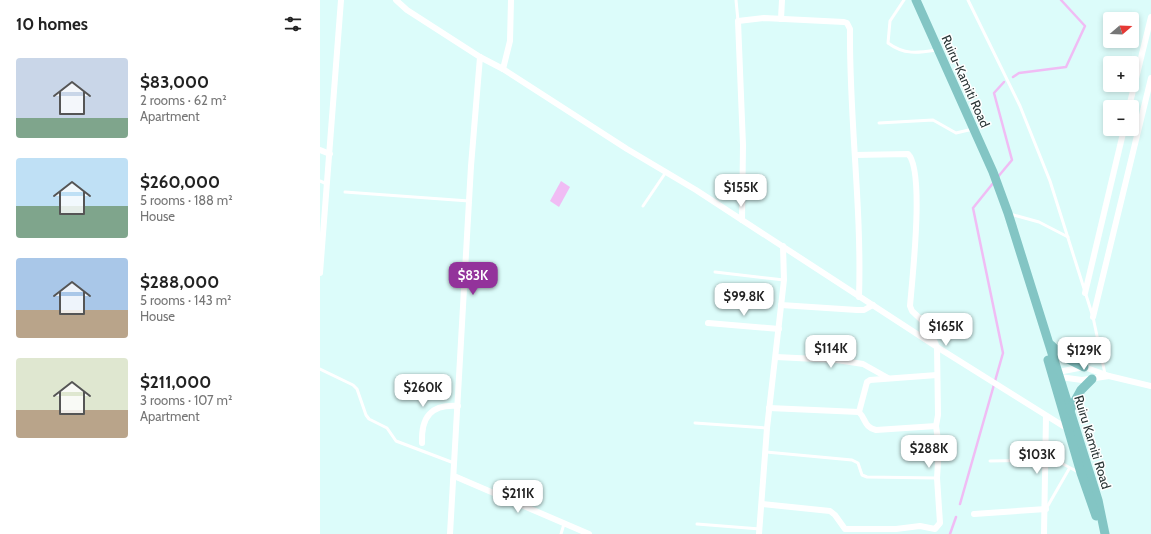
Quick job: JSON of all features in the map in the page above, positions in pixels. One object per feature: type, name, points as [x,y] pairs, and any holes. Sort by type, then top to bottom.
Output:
[{"type":"main road","name":"Ruiru-Kamiti Road","points":[[916,0],[993,172],[1002,196]]},
{"type":"main road","name":"Ruiru Kamiti Road","points":[[1002,196],[1070,410],[1072,431],[1081,473],[1104,534]]},
{"type":"main road","name":"Ruiru Kamiti Road","points":[[1032,290],[1046,350],[1072,431],[1098,500],[1104,534]]},
{"type":"main road","points":[[1050,344],[1064,357],[1083,366]]},
{"type":"main road","points":[[1070,410],[1080,390],[1092,379]]},
{"type":"street","points":[[320,273],[322,229],[330,154],[340,0]]},
{"type":"street","points":[[396,0],[408,10],[480,57],[503,69],[627,149],[783,246],[937,347],[1072,431]]},
{"type":"street","points":[[503,69],[510,41],[511,0]]},
{"type":"street","points":[[781,19],[782,0]]},
{"type":"street","points":[[1131,100],[1151,17]]},
{"type":"street","points":[[742,220],[743,145],[738,21],[764,18],[839,21],[847,23],[850,29],[850,90],[860,259],[859,296]]},
{"type":"street","points":[[450,534],[469,201],[480,57]]},
{"type":"street","points":[[1093,317],[1151,78]]},
{"type":"street","points":[[1085,293],[1122,136]]},
{"type":"street","points":[[320,150],[330,154]]},
{"type":"street","points":[[762,504],[830,511],[835,515],[844,528],[849,529],[896,529],[920,526],[935,531],[940,523],[937,478],[939,447],[936,426],[937,347],[927,325],[912,311],[910,306],[916,227],[913,162],[908,154],[855,155]]},
{"type":"street","points":[[759,532],[767,428],[784,280],[783,246]]},
{"type":"street","points":[[781,305],[864,310],[873,305]]},
{"type":"street","points":[[708,323],[778,329]]},
{"type":"street","points":[[776,357],[837,360],[863,364],[888,378]]},
{"type":"street","points":[[1059,374],[1083,366],[1107,375],[1151,386]]},
{"type":"street","points":[[1059,374],[1082,380],[1107,375]]},
{"type":"street","points":[[936,426],[876,430],[869,428],[865,424],[859,412],[867,382],[874,378],[937,375]]},
{"type":"street","points":[[422,443],[422,431],[426,420],[432,411],[443,405],[458,406]]},
{"type":"street","points":[[769,408],[859,412]]},
{"type":"street","points":[[1044,534],[1046,509],[1046,416]]},
{"type":"street","points":[[454,476],[589,534]]},
{"type":"street","points":[[974,514],[1046,509]]},
{"type":"lane","points":[[736,0],[738,21]]},
{"type":"lane","points":[[904,0],[890,21],[888,43],[898,50],[914,54],[939,50]]},
{"type":"lane","points":[[968,0],[1020,106],[1050,181],[1093,317],[1099,350],[1107,375]]},
{"type":"lane","points":[[880,123],[928,119],[940,123],[956,133],[973,129]]},
{"type":"lane","points":[[643,206],[666,172]]},
{"type":"lane","points":[[320,181],[327,184]]},
{"type":"lane","points":[[345,192],[469,201]]},
{"type":"lane","points":[[1008,213],[1039,222],[1068,237]]},
{"type":"lane","points":[[715,272],[784,280]]},
{"type":"lane","points":[[1083,366],[1092,359],[1099,350]]},
{"type":"lane","points":[[320,370],[353,385],[357,389],[369,419],[387,428],[396,441],[454,464]]},
{"type":"lane","points":[[695,422],[767,428]]},
{"type":"lane","points":[[1046,443],[1063,464],[1069,469],[1081,473]]},
{"type":"lane","points":[[766,452],[852,460],[858,463],[862,475],[867,477],[937,478]]},
{"type":"lane","points":[[990,461],[1046,460]]},
{"type":"lane","points":[[1046,509],[1069,469]]},
{"type":"lane","points":[[561,534],[564,524]]},
{"type":"lane","points":[[697,524],[759,532]]},
{"type":"shaded area","points":[[561,181],[570,187],[559,207],[550,201]]},
{"type":"waterway","points":[[1013,77],[1019,73],[1066,67],[1085,26],[1061,0]]},
{"type":"waterway","points":[[997,178],[1012,160],[994,93],[1004,82]]},
{"type":"waterway","points":[[960,504],[1003,353],[973,208],[994,182]]},
{"type":"waterway","points":[[950,534],[956,517]]}]
